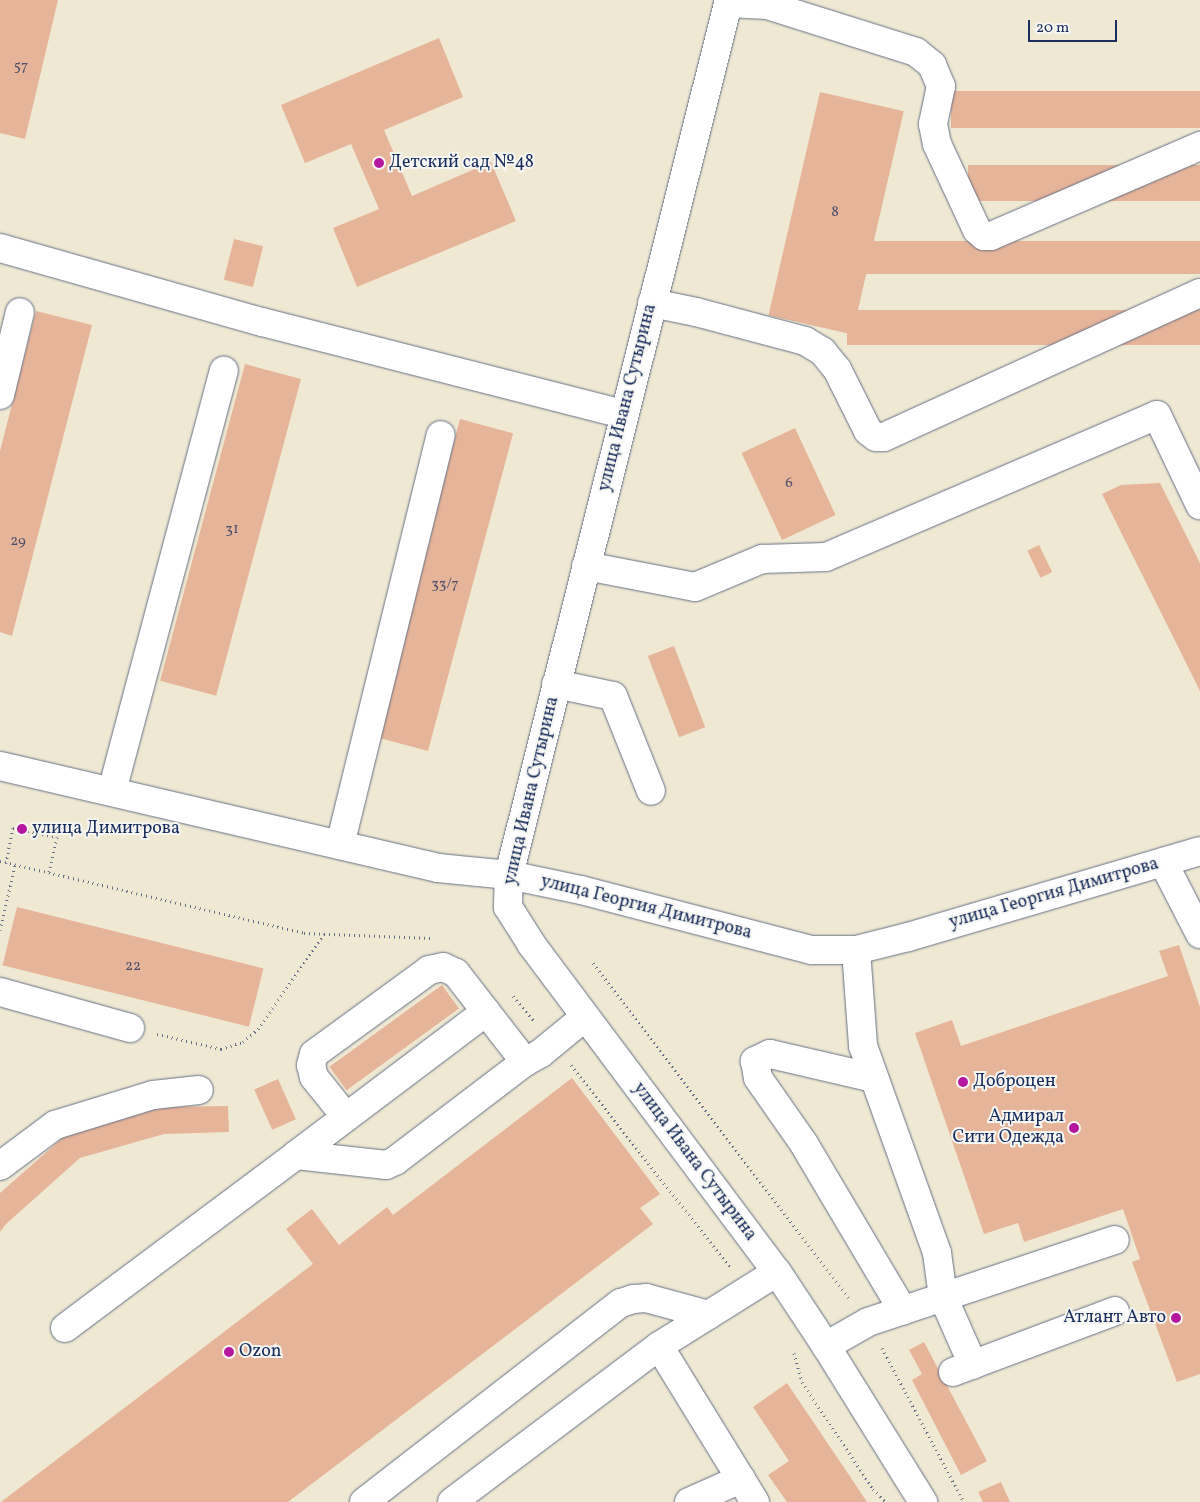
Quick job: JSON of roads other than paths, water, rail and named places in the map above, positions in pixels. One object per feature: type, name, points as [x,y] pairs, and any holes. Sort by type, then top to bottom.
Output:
[{"type":"main road","points":[[728,2],[767,5],[916,52],[932,65],[941,86],[933,124],[937,144],[977,230],[984,236],[991,236],[1200,146]]},
{"type":"main road","name":"улица Ивана Сутырина","points":[[728,2],[509,875],[508,907],[532,945],[776,1272],[826,1346],[923,1502]]},
{"type":"main road","points":[[0,248],[262,322],[624,414]]},
{"type":"main road","points":[[652,303],[806,341],[822,352],[837,369],[868,431],[876,437],[884,437],[1200,293]]},
{"type":"main road","points":[[0,395],[20,312]]},
{"type":"main road","points":[[112,791],[224,371]]},
{"type":"main road","points":[[586,566],[694,587],[762,559],[826,557],[1157,415],[1200,505]]},
{"type":"main road","points":[[340,845],[441,435]]},
{"type":"main road","points":[[556,684],[613,696],[651,791]]},
{"type":"main road","name":"улица Георгия Димитрова","points":[[0,766],[438,868],[509,875],[581,890],[812,950],[856,950],[908,937],[1200,851]]},
{"type":"main road","points":[[1163,862],[1200,934]]},
{"type":"main road","points":[[856,950],[863,1046],[937,1253],[943,1298],[963,1369],[1115,1312]]},
{"type":"main road","points":[[346,1117],[314,1077],[311,1065],[314,1054],[429,970],[443,967],[456,973],[525,1062]]},
{"type":"main road","points":[[0,992],[130,1028]]},
{"type":"main road","points":[[65,1328],[486,1012]]},
{"type":"main road","points":[[296,1155],[386,1165],[395,1161],[525,1062],[541,1053],[585,1017]]},
{"type":"main road","points":[[874,1078],[770,1054],[755,1061],[758,1078],[804,1144],[903,1311]]},
{"type":"main road","points":[[0,1166],[55,1125],[153,1094],[199,1090]]},
{"type":"main road","points":[[826,1346],[868,1322],[1115,1240]]},
{"type":"main road","points":[[452,1502],[659,1346],[776,1272]]},
{"type":"main road","points":[[364,1502],[620,1303],[646,1298],[709,1315]]},
{"type":"main road","points":[[659,1346],[755,1502]]},
{"type":"main road","points":[[689,1502],[741,1479]]},
{"type":"place","name":"Детский сад №48","points":[[379,163]]},
{"type":"place","name":"улица Димитрова","points":[[22,829]]},
{"type":"place","name":"Доброцен","points":[[963,1082]]},
{"type":"place","name":"Адмирал Сити Одежда","points":[[1074,1128]]},
{"type":"place","name":"Атлант Авто","points":[[1176,1318]]},
{"type":"place","name":"Ozon","points":[[229,1352]]}]
